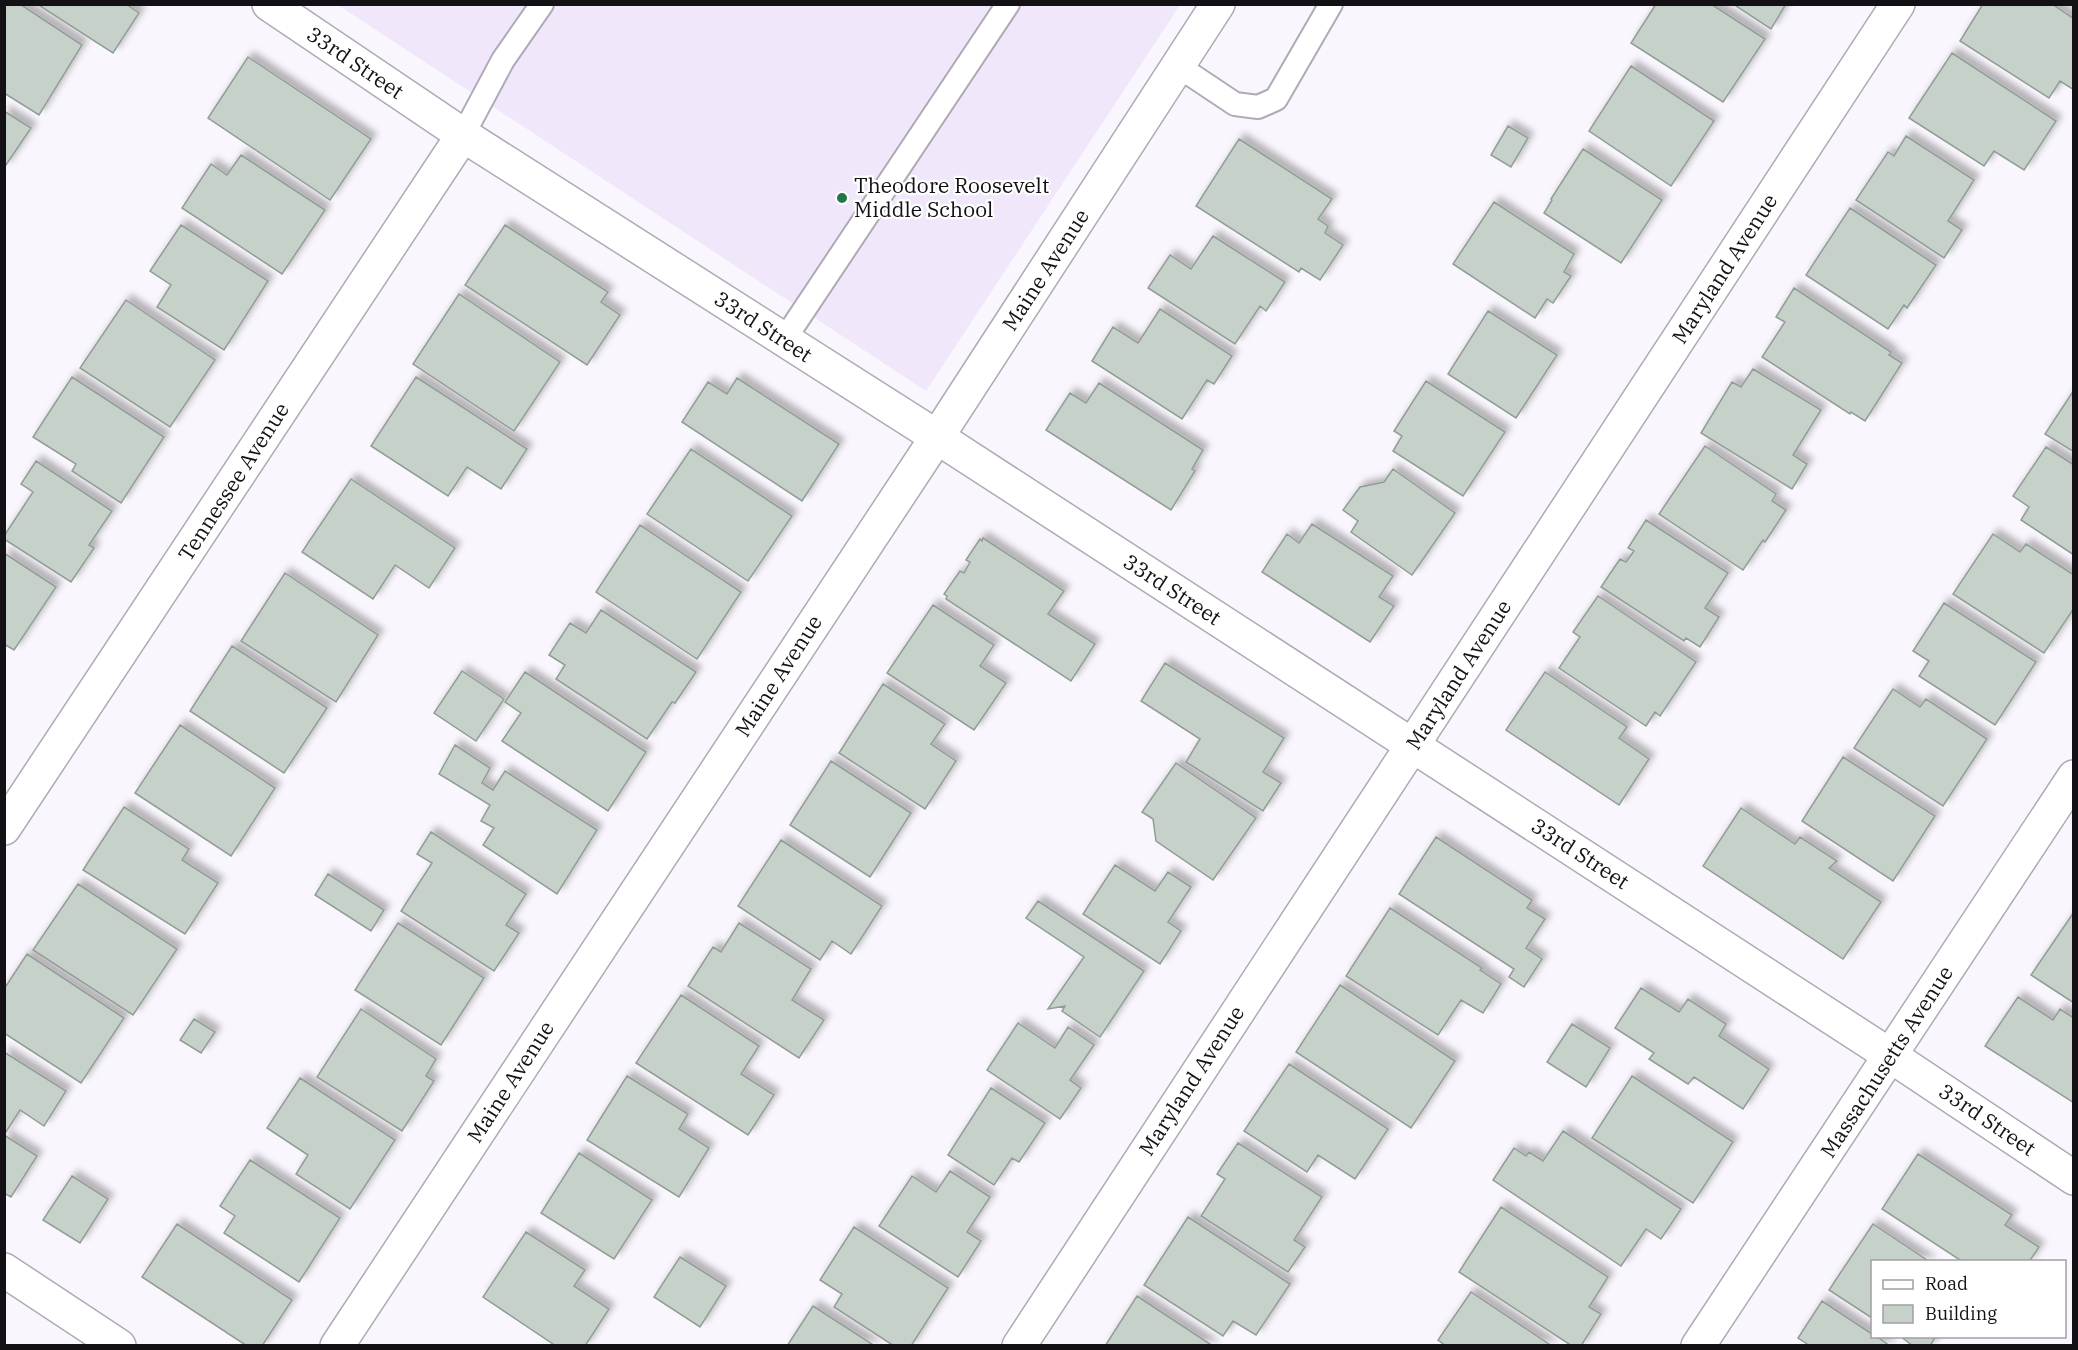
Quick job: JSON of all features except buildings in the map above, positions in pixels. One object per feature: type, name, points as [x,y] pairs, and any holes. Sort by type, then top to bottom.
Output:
[{"type":"street","name":"33rd Street","points":[[269,4],[463,135],[937,437],[1891,1056],[2073,1178]]},
{"type":"street","name":"Maine Avenue","points":[[337,1346],[937,437],[1218,4]]},
{"type":"street","name":"Maryland Avenue","points":[[1019,1346],[1898,4]]},
{"type":"street","name":"Tennessee Avenue","points":[[4,828],[463,135]]},
{"type":"street","name":"Massachusetts Avenue","points":[[1698,1346],[2073,777]]},
{"type":"street","points":[[4,1270],[119,1346]]},
{"type":"lane","points":[[463,135],[503,60],[542,4]]},
{"type":"lane","points":[[784,340],[1008,4]]},
{"type":"lane","points":[[1178,66],[1234,104],[1258,107],[1276,99],[1331,4]]},
{"type":"shaded area","name":"Theodore Roosevelt Middle School","points":[[338,5],[1180,5],[926,391]]},
{"type":"place","name":"Theodore Roosevelt Middle School","points":[[842,198]]}]
